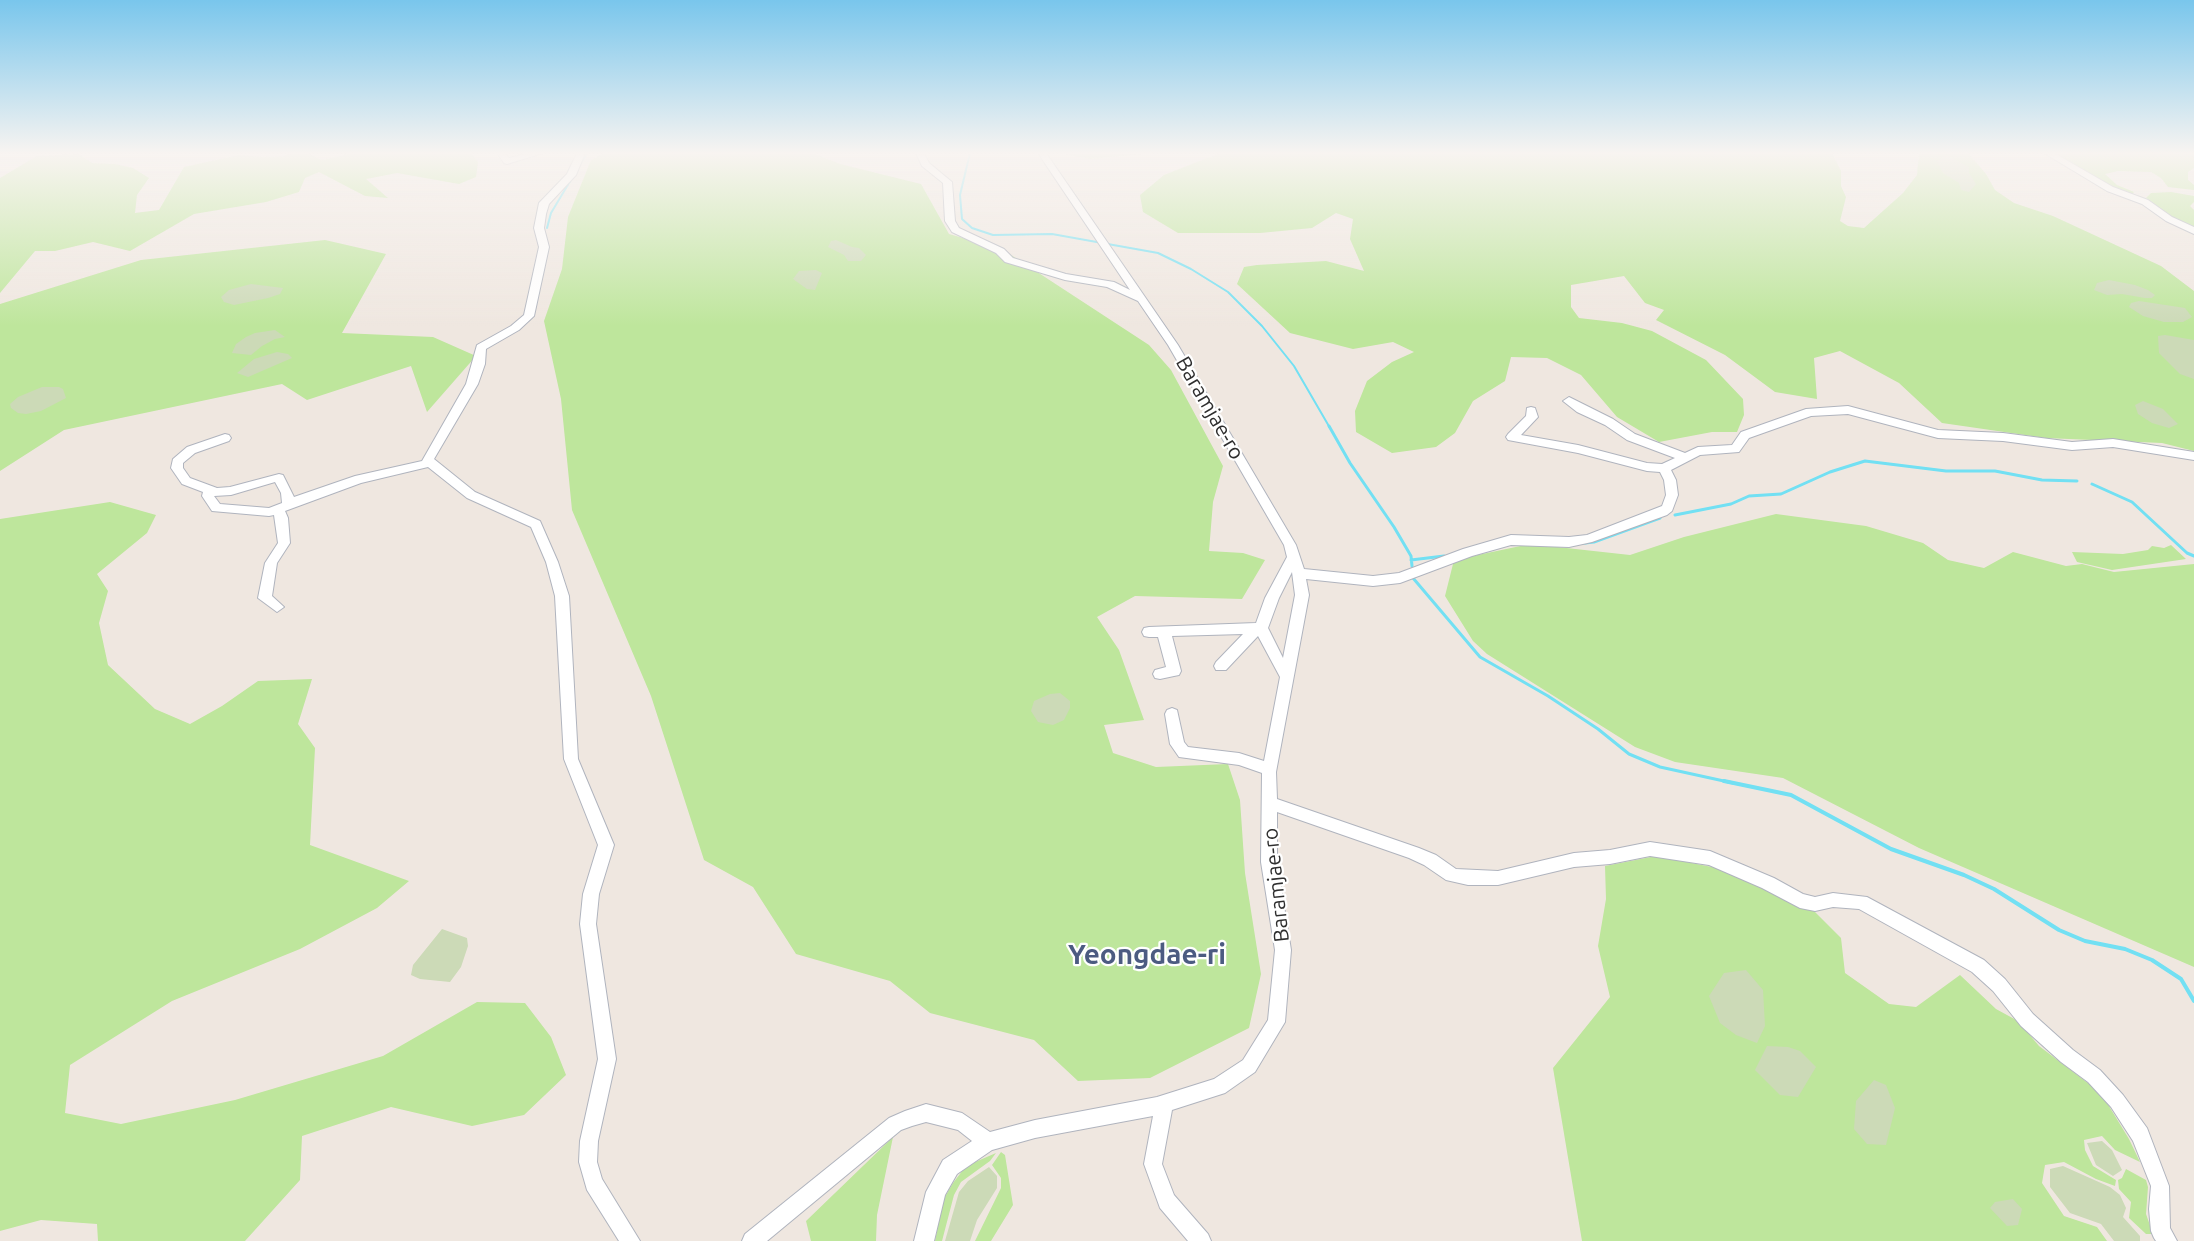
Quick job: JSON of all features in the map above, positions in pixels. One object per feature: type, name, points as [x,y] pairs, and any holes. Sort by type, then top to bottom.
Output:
[{"type":"street","points":[[542,211],[538,228],[544,247],[529,316],[515,328],[481,346],[479,364],[472,384],[426,460],[471,495],[536,524],[552,562],[562,596],[571,759],[606,845],[591,894],[588,924],[608,1059],[589,1141],[588,1162],[594,1183],[630,1241]]},
{"type":"street","points":[[950,211],[950,220],[955,230],[1000,251],[1009,260],[1065,277],[1110,284],[1141,300]]},
{"type":"street","name":"Baramjae-ro","points":[[924,1241],[936,1192],[950,1167],[988,1142],[1035,1129],[1164,1104],[1219,1087],[1250,1066],[1276,1022],[1282,950],[1269,862],[1269,769],[1302,595],[1299,573],[1290,545],[1173,345],[1081,211]]},
{"type":"street","points":[[2158,211],[2194,231]]},
{"type":"street","points":[[1569,401],[1581,410],[1609,422],[1631,437],[1684,457]]},
{"type":"street","points":[[1531,411],[1533,417],[1512,437],[1578,449],[1647,467],[1664,468],[1698,452],[1735,449],[1745,435],[1810,412],[1840,409],[1938,434],[2003,437],[2072,446],[2113,442],[2194,456]]},
{"type":"street","points":[[225,438],[191,450],[177,462],[177,468],[186,481],[216,492],[231,490],[269,478],[279,478],[286,493],[282,518],[284,543],[271,563],[265,598],[277,607]]},
{"type":"street","points":[[209,489],[208,496],[216,508],[230,511],[283,507],[359,479],[430,463]]},
{"type":"street","points":[[1299,573],[1373,581],[1400,578],[1468,552],[1511,540],[1569,542],[1588,539],[1663,512],[1668,508],[1672,495],[1670,480],[1664,468]]},
{"type":"street","points":[[1221,666],[1258,628],[1294,557]]},
{"type":"street","points":[[1160,674],[1174,672],[1157,632],[1258,628]]},
{"type":"street","points":[[1258,628],[1287,678]]},
{"type":"street","points":[[1172,714],[1177,744],[1184,753],[1239,759],[1269,769]]},
{"type":"street","points":[[1269,803],[1405,850],[1430,860],[1452,875],[1468,878],[1498,878],[1574,860],[1610,857],[1650,849],[1710,858],[1768,883],[1800,901],[1815,904],[1833,900],[1861,902],[1977,966],[1999,985],[2027,1020],[2067,1056],[2094,1076],[2117,1101],[2140,1135],[2160,1186],[2161,1231],[2167,1241]]},
{"type":"street","points":[[1164,1104],[1153,1164],[1167,1201],[1201,1241]]},
{"type":"street","points":[[752,1241],[895,1124],[911,1116],[926,1113],[962,1122],[988,1142]]},
{"type":"green space","points":[[0,211],[135,211],[135,213],[213,211],[194,214],[130,251],[93,242],[55,251],[35,251],[0,293]]},
{"type":"green space","points":[[570,211],[936,211],[949,234],[1002,249],[1149,345],[1171,370],[1223,466],[1213,502],[1209,551],[1243,553],[1265,560],[1242,599],[1135,596],[1097,617],[1119,650],[1144,720],[1104,725],[1113,753],[1156,767],[1228,764],[1240,800],[1245,873],[1261,974],[1249,1028],[1150,1078],[1078,1081],[1034,1040],[930,1013],[890,981],[796,954],[753,887],[704,860],[651,696],[572,510],[561,399],[544,321],[562,269]]},
{"type":"green space","points":[[1843,211],[1840,221],[1848,226],[1864,228],[1883,211],[2038,211],[2161,266],[2194,291],[2194,451],[2162,443],[2046,438],[1942,423],[1899,383],[1840,351],[1814,358],[1817,399],[1775,392],[1725,355],[1656,320],[1664,310],[1645,303],[1624,276],[1571,285],[1571,307],[1579,318],[1622,323],[1652,331],[1706,360],[1743,399],[1744,415],[1737,432],[1712,432],[1659,442],[1617,417],[1581,375],[1547,358],[1511,357],[1505,381],[1473,401],[1455,433],[1436,447],[1392,453],[1356,432],[1355,411],[1367,381],[1392,362],[1414,352],[1393,342],[1353,349],[1290,333],[1237,284],[1244,267],[1257,265],[1326,261],[1364,271],[1350,239],[1353,219],[1336,213],[1312,228],[1260,233],[1178,233],[1143,212]]},
{"type":"green space","points":[[2164,211],[2194,211],[2194,229]]},
{"type":"green space","points":[[325,240],[386,254],[342,333],[433,337],[476,356],[427,412],[411,366],[307,400],[282,384],[64,430],[0,471],[0,304],[141,260]]},
{"type":"green space","points":[[836,240],[859,248],[866,255],[861,261],[848,261],[844,255],[828,247],[831,241]]},
{"type":"green space","points":[[816,270],[822,273],[815,290],[807,289],[793,279],[799,271]]},
{"type":"green space","points":[[2109,280],[2135,285],[2155,295],[2152,298],[2145,298],[2122,294],[2107,295],[2094,290],[2097,283]]},
{"type":"green space","points":[[251,284],[283,288],[280,294],[234,305],[224,302],[221,297],[229,290]]},
{"type":"green space","points":[[2139,301],[2185,308],[2192,317],[2183,322],[2164,322],[2143,316],[2129,307],[2131,303]]},
{"type":"green space","points":[[275,330],[285,337],[275,339],[251,355],[232,353],[236,344],[246,337]]},
{"type":"green space","points":[[2158,336],[2194,340],[2194,379],[2180,374],[2159,353]]},
{"type":"green space","points":[[277,352],[288,354],[292,358],[248,377],[237,373],[254,359]]},
{"type":"green space","points":[[42,387],[59,387],[63,389],[66,398],[41,411],[26,414],[18,413],[11,408],[10,404],[18,397]]},
{"type":"green space","points":[[2143,401],[2163,409],[2178,424],[2169,428],[2152,423],[2138,414],[2135,405]]},
{"type":"green space","points":[[110,502],[156,515],[147,533],[97,574],[108,591],[99,623],[108,665],[155,709],[190,724],[222,706],[258,681],[312,679],[298,724],[315,748],[310,845],[409,881],[377,908],[300,949],[172,1001],[70,1065],[65,1113],[121,1124],[235,1100],[383,1056],[477,1002],[525,1003],[551,1037],[566,1075],[524,1115],[472,1126],[391,1107],[302,1136],[300,1180],[245,1241],[98,1241],[97,1224],[41,1220],[0,1231],[0,519]]},
{"type":"green space","points":[[1776,514],[1866,526],[1923,543],[1948,560],[1984,568],[2013,552],[2066,566],[2082,564],[2114,572],[2194,564],[2194,967],[1919,848],[1783,778],[1675,762],[1635,747],[1487,654],[1473,641],[1445,596],[1454,560],[1530,544],[1630,555],[1684,537]]},
{"type":"green space","points":[[2171,545],[2186,559],[2112,570],[2077,562],[2072,552],[2123,554],[2148,550],[2152,546],[2164,548]]},
{"type":"green space","points":[[1060,693],[1070,701],[1070,708],[1064,720],[1053,725],[1038,722],[1031,711],[1034,701],[1050,694]]},
{"type":"green space","points":[[1656,856],[1717,868],[1812,909],[1841,938],[1845,973],[1889,1004],[1916,1007],[1960,975],[1996,1009],[2018,1021],[2039,1046],[2101,1093],[2140,1162],[2115,1150],[2102,1136],[2084,1140],[2085,1150],[2093,1166],[2116,1180],[2115,1186],[2064,1162],[2045,1165],[2042,1183],[2064,1216],[2097,1227],[2107,1241],[1582,1241],[1553,1068],[1610,997],[1598,946],[1606,899],[1605,866]]},
{"type":"green space","points":[[442,929],[467,938],[468,946],[461,967],[450,982],[420,979],[411,975],[413,965]]},
{"type":"green space","points":[[1746,970],[1763,990],[1765,1026],[1757,1043],[1736,1035],[1720,1023],[1709,996],[1724,973]]},
{"type":"green space","points":[[1767,1046],[1788,1047],[1800,1051],[1816,1067],[1798,1097],[1780,1095],[1755,1070]]},
{"type":"green space","points":[[1874,1080],[1886,1085],[1895,1108],[1886,1145],[1867,1144],[1854,1129],[1856,1101]]},
{"type":"green space","points":[[893,1137],[877,1215],[876,1241],[811,1241],[806,1221]]},
{"type":"green space","points":[[2102,1141],[2112,1150],[2122,1170],[2113,1176],[2096,1165],[2087,1143]]},
{"type":"green space","points":[[1001,1152],[1005,1155],[1013,1205],[991,1241],[975,1241],[1001,1188],[1001,1178],[992,1165]]},
{"type":"green space","points":[[996,1153],[990,1161],[961,1182],[954,1195],[942,1241],[935,1241],[943,1200],[953,1183],[966,1166]]},
{"type":"green space","points":[[2063,1166],[2110,1187],[2120,1195],[2126,1208],[2123,1217],[2140,1236],[2140,1241],[2114,1241],[2101,1224],[2070,1213],[2050,1187],[2050,1169]]},
{"type":"green space","points":[[989,1167],[997,1176],[997,1188],[977,1220],[970,1241],[945,1241],[959,1192],[968,1181]]},
{"type":"green space","points":[[2126,1169],[2146,1180],[2148,1187],[2146,1214],[2153,1234],[2146,1234],[2129,1218],[2131,1202],[2119,1189],[2118,1180],[2122,1178]]},
{"type":"green space","points":[[2013,1199],[2022,1209],[2018,1225],[2007,1226],[1990,1208],[1995,1202]]},
{"type":"waterway","points":[[547,228],[552,211]]},
{"type":"waterway","points":[[961,211],[962,219],[972,228],[993,235],[1052,234],[1158,253],[1191,269],[1228,292],[1262,326],[1294,366],[1330,428]]},
{"type":"waterway","points":[[1329,426],[1350,463],[1394,527],[1411,560]]},
{"type":"waterway","points":[[1675,515],[1731,504],[1749,496],[1781,494],[1830,472],[1865,461],[1946,471],[1995,471],[2042,480],[2077,481]]},
{"type":"waterway","points":[[2092,484],[2132,502],[2187,553],[2194,556]]},
{"type":"waterway","points":[[1585,543],[1594,542],[1660,518]]},
{"type":"waterway","points":[[1411,560],[1444,556]]},
{"type":"waterway","points":[[1411,560],[1412,566]]},
{"type":"waterway","points":[[1413,578],[1480,657],[1548,696],[1598,729],[1629,754],[1660,767],[1733,783]]},
{"type":"waterway","points":[[1724,781],[1791,795],[1891,849],[1964,875],[1994,889],[2059,930],[2085,941],[2125,949],[2152,960],[2181,979],[2194,1001]]},
{"type":"district","name":"Yeongdae-ri","points":[[1147,955]]}]
